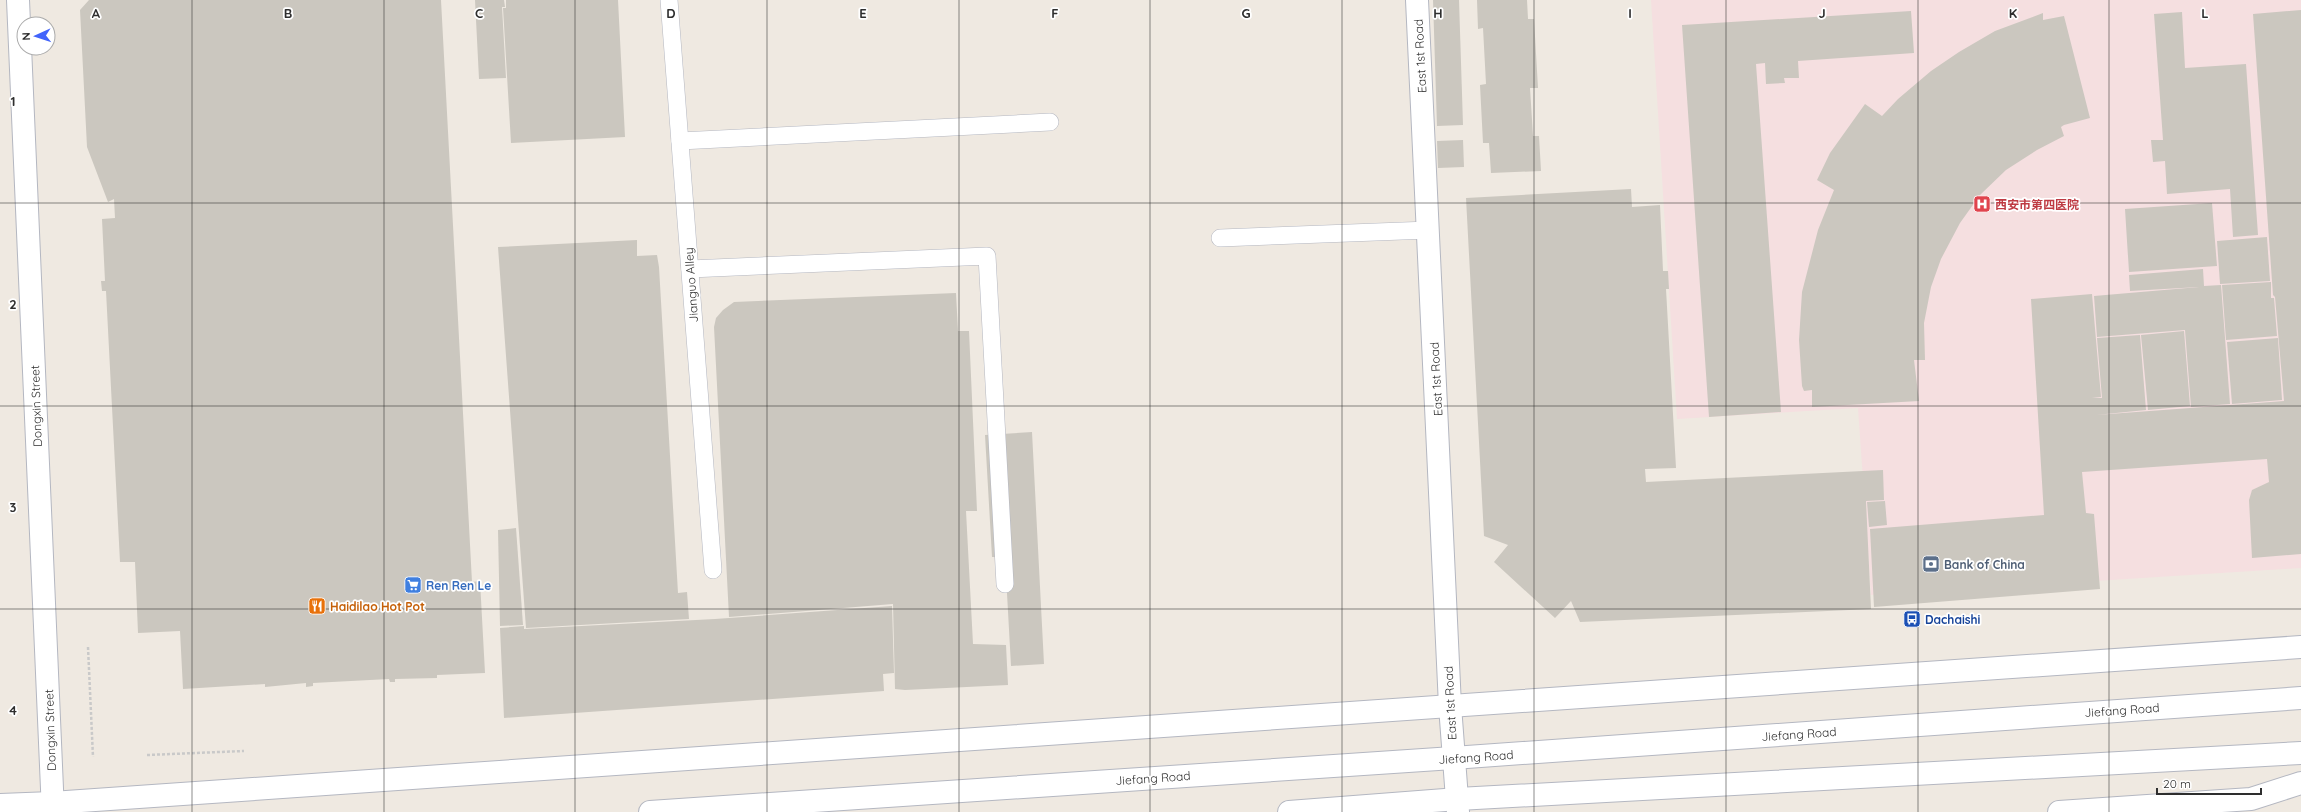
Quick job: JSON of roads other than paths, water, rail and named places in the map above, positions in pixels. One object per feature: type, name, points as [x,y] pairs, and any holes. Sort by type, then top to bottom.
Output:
[{"type":"main road","name":"Dongxin Street","points":[[18,0],[52,808]]},
{"type":"main road","name":"East 1st Road","points":[[1417,0],[1430,230],[1450,706],[1458,806]]},
{"type":"main road","points":[[0,805],[52,808],[1450,706],[2301,647]]},
{"type":"main road","name":"Jiefang Road","points":[[650,812],[1453,758],[2301,698]]},
{"type":"main road","points":[[1289,812],[1458,806],[2301,753]]},
{"type":"main road","points":[[2059,812],[2251,799],[2301,784]]},
{"type":"lane","name":"Jianguo Alley","points":[[669,0],[713,570]]},
{"type":"lane","points":[[680,141],[1050,122]]},
{"type":"lane","points":[[1220,238],[1430,230]]},
{"type":"lane","points":[[690,269],[988,256],[1005,584]]},
{"type":"place","name":"西安市第四医院","points":[[1982,204]]},
{"type":"place","name":"Bank of China","points":[[1931,564]]},
{"type":"place","name":"Ren Ren Le","points":[[413,585]]},
{"type":"place","name":"Haidilao Hot Pot","points":[[317,606]]},
{"type":"place","name":"Dachaishi","points":[[1912,619]]}]
